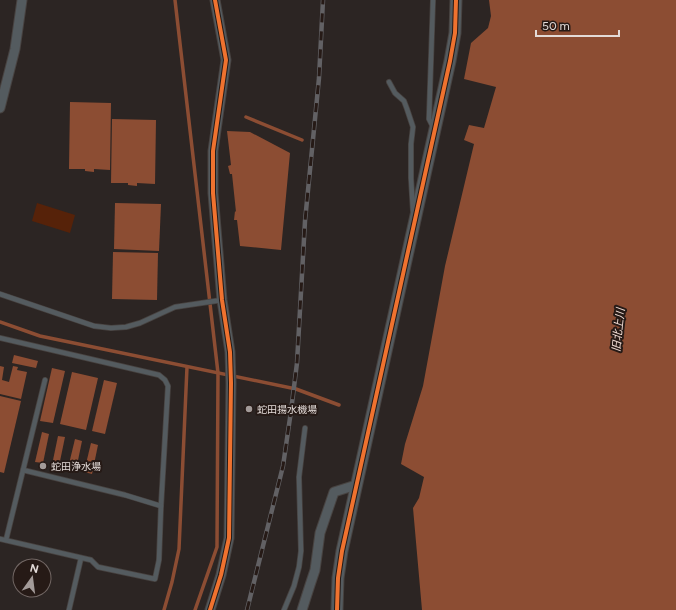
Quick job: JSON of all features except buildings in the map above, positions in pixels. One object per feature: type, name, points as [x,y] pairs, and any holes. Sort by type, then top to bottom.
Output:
[{"type":"street","points":[[0,108],[15,48],[22,0]]},
{"type":"street","points":[[210,610],[221,575],[230,538],[231,370],[230,352],[222,300],[213,193],[214,151],[226,60],[215,0]]},
{"type":"street","points":[[337,610],[338,578],[342,551],[435,130],[455,33],[456,0]]},
{"type":"street","points":[[302,610],[315,570],[320,533],[334,492],[356,485]]},
{"type":"lane","points":[[433,0],[429,119],[435,130]]},
{"type":"lane","points":[[389,82],[395,93],[404,101],[413,127],[411,144],[411,178],[414,224]]},
{"type":"lane","points":[[0,294],[94,326],[111,328],[126,327],[140,323],[175,307],[222,300]]},
{"type":"lane","points":[[0,338],[159,375],[165,380],[168,386],[159,560],[155,579],[98,567],[91,560],[0,539]]},
{"type":"lane","points":[[6,540],[45,380]]},
{"type":"lane","points":[[284,610],[294,586],[301,551],[299,477],[305,428]]},
{"type":"lane","points":[[23,470],[125,495],[161,506]]},
{"type":"lane","points":[[69,610],[81,558]]},
{"type":"shaded area","points":[[37,203],[75,215],[70,233],[32,221]]},
{"type":"water","name":"旧北上川","points":[[489,0],[676,0],[676,610],[422,610],[413,508],[419,498],[424,477],[401,464],[405,444],[423,386],[445,266],[474,144],[464,140],[469,125],[484,128],[496,87],[464,79],[471,43],[488,28],[491,16]]},
{"type":"water","points":[[70,102],[111,103],[110,170],[94,169],[94,172],[85,171],[85,169],[69,169]]},
{"type":"water","points":[[112,119],[156,120],[155,184],[137,183],[137,186],[128,185],[128,183],[111,183]]},
{"type":"water","points":[[227,131],[250,132],[290,153],[281,250],[240,246],[237,220],[234,220],[235,211],[236,212],[232,174],[230,174],[228,166],[231,165]]},
{"type":"water","points":[[115,203],[161,204],[159,251],[114,249]]},
{"type":"water","points":[[113,252],[158,253],[157,300],[112,299]]},
{"type":"water","points":[[14,355],[38,361],[36,368],[12,363]]},
{"type":"water","points":[[0,366],[4,367],[2,380],[9,382],[13,366],[18,367],[17,370],[27,372],[21,399],[0,394]]},
{"type":"water","points":[[52,368],[65,371],[53,423],[40,421]]},
{"type":"water","points":[[72,372],[98,378],[86,430],[60,424]]},
{"type":"water","points":[[104,380],[117,383],[105,434],[92,431]]},
{"type":"water","points":[[0,396],[21,401],[4,473],[0,472]]},
{"type":"water","points":[[42,432],[49,434],[43,463],[35,462]]},
{"type":"water","points":[[58,436],[65,437],[59,466],[52,465]]},
{"type":"water","points":[[75,439],[82,441],[76,470],[68,468]]},
{"type":"water","points":[[91,443],[98,445],[92,474],[84,472]]},
{"type":"waterway","points":[[175,0],[218,373],[217,547],[195,610]]},
{"type":"waterway","points":[[246,117],[302,140]]},
{"type":"waterway","points":[[0,322],[40,336],[296,389],[339,405]]},
{"type":"waterway","points":[[164,610],[179,549],[187,367]]},
{"type":"railway","points":[[247,610],[283,466],[297,363],[305,221],[319,78],[323,0]]},
{"type":"cycle path","points":[[210,610],[221,575],[229,538],[231,383],[230,352],[222,300],[213,193],[213,151],[226,60],[215,0]]},
{"type":"cycle path","points":[[337,610],[338,578],[342,551],[450,61],[455,33],[456,0]]},
{"type":"place","name":"蛇田揚水機場","points":[[249,409]]},
{"type":"place","name":"蛇田浄水場","points":[[43,466]]}]
